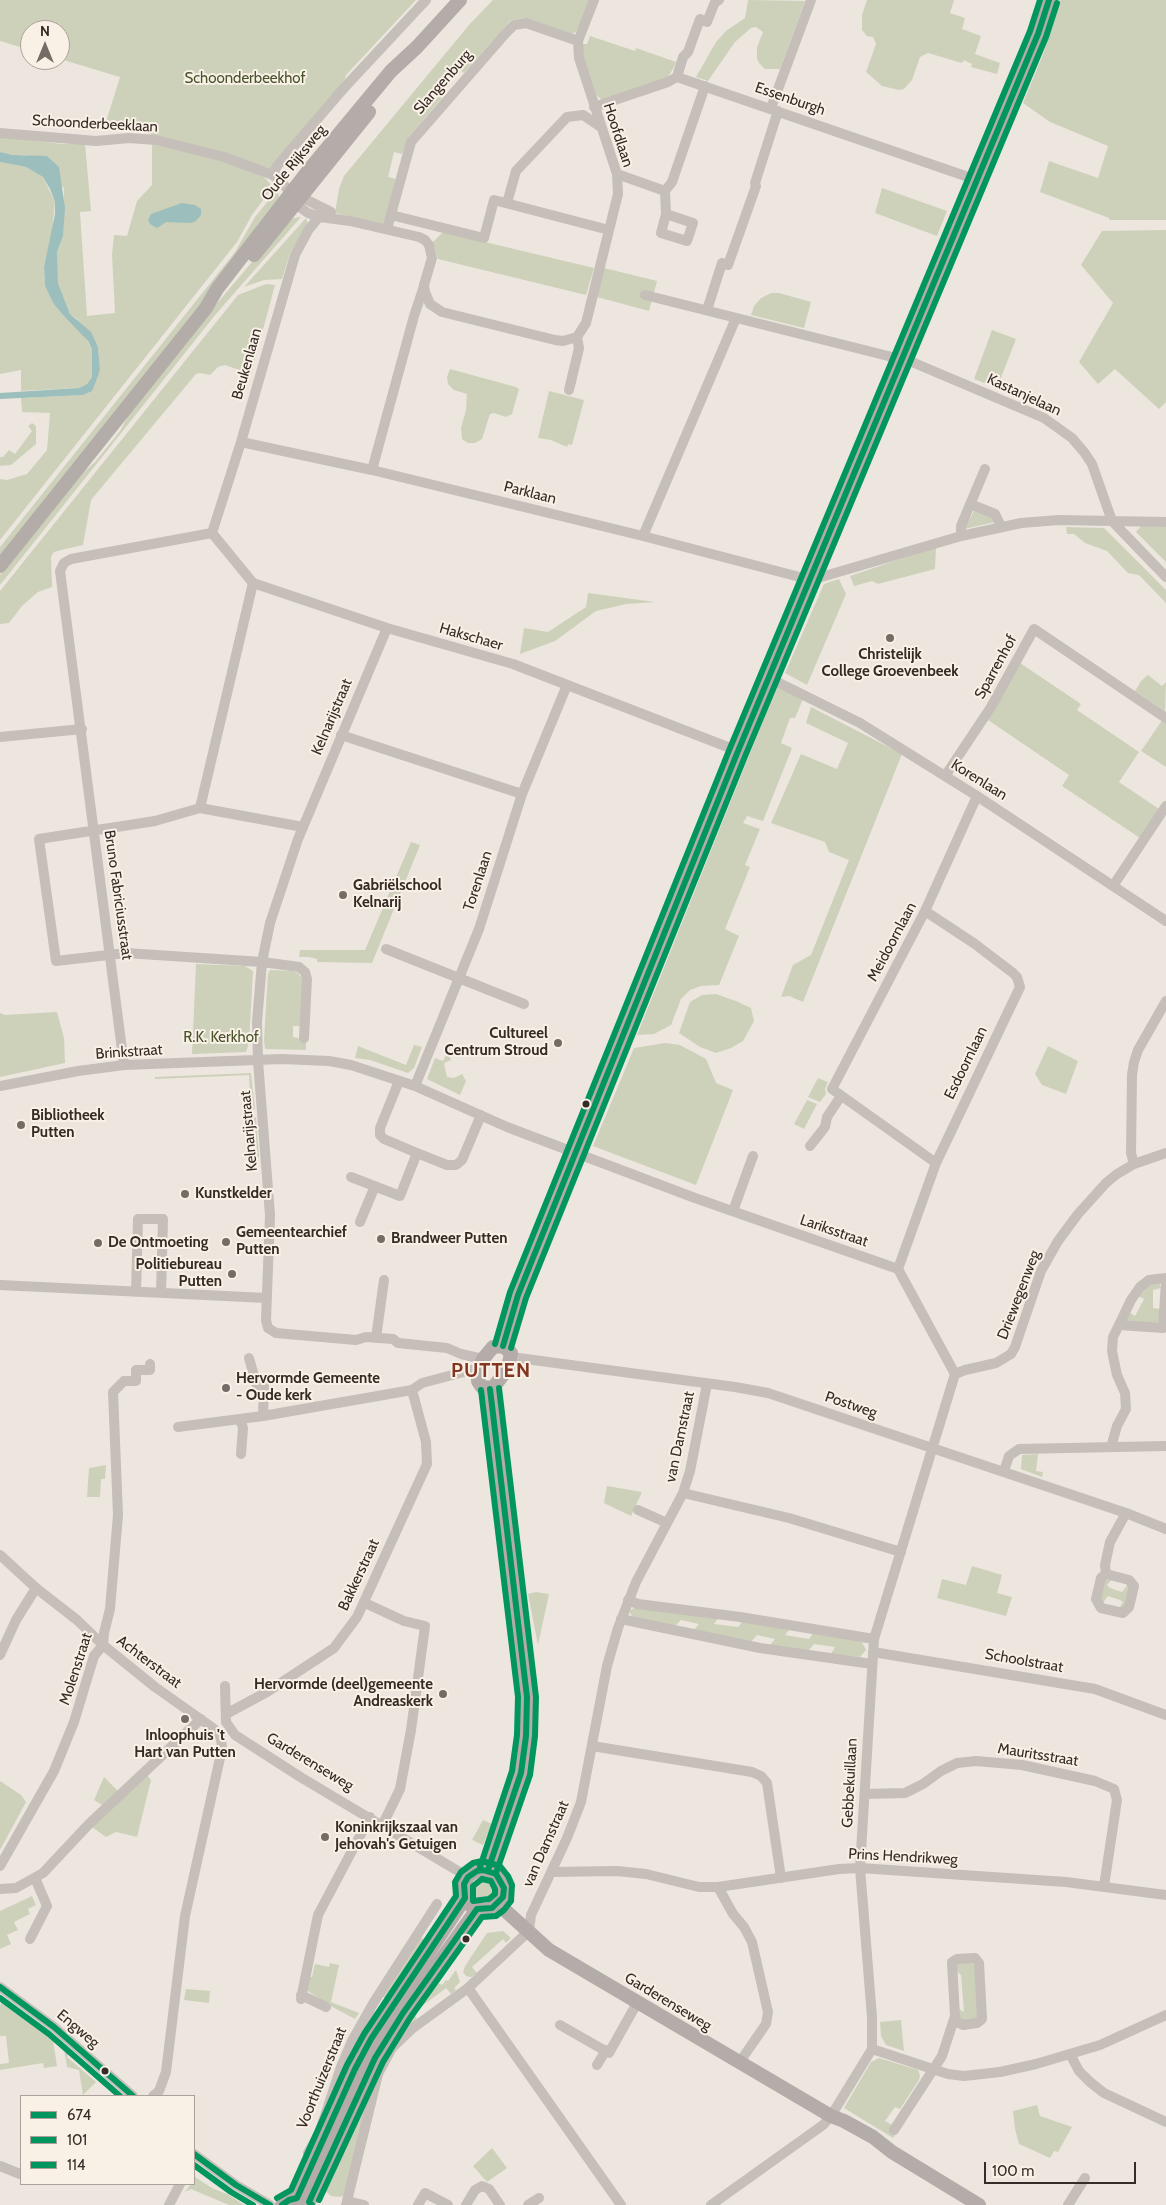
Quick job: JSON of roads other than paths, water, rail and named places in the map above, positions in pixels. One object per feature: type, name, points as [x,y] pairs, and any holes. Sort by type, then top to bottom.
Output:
[{"type":"main road","name":"Oude Rijksweg","points":[[0,566],[206,308],[217,289],[296,198],[391,71],[460,0]]},
{"type":"main road","points":[[503,1346],[518,1295],[738,751],[903,360],[1038,34],[1049,0]]},
{"type":"main road","points":[[503,1346],[509,1350],[512,1357],[497,1386],[490,1389],[480,1385],[481,1364],[493,1347],[503,1346]]},
{"type":"main road","points":[[488,1870],[521,1773],[526,1736],[528,1697],[506,1505],[490,1389]]},
{"type":"main road","points":[[488,1870],[496,1874],[501,1880],[504,1888],[502,1897],[498,1904],[492,1908],[477,1910],[465,1898],[464,1884],[468,1877],[477,1871],[488,1870]]},
{"type":"main road","name":"Voorthuizerstraat","points":[[306,2202],[312,2168],[354,2069],[465,1898]]},
{"type":"main road","name":"Garderenseweg","points":[[498,1904],[549,1950],[739,2063],[831,2116],[873,2137],[892,2152],[979,2205]]},
{"type":"main road","points":[[282,2205],[289,2200],[306,2202],[375,2058],[403,2012],[477,1910]]},
{"type":"street","points":[[273,175],[277,166],[344,88],[426,0]]},
{"type":"street","name":"Hoofdlaan","points":[[569,390],[579,348],[577,336],[586,323],[618,194],[617,174],[578,58],[578,41],[594,0]]},
{"type":"street","points":[[594,107],[677,77],[683,57],[688,52],[700,19],[707,22],[715,2],[719,0]]},
{"type":"street","points":[[707,310],[722,263],[728,265],[756,186],[755,183],[775,109],[812,0]]},
{"type":"street","name":"Slangenburg","points":[[387,229],[408,148],[414,137],[514,25],[526,23],[578,41]]},
{"type":"street","name":"Essenburgh","points":[[677,77],[775,109],[977,180]]},
{"type":"street","points":[[666,214],[664,191],[672,182],[705,86]]},
{"type":"street","points":[[507,203],[516,171],[567,117],[583,115],[601,127]]},
{"type":"street","name":"Schoonderbeeklaan","points":[[0,132],[96,141],[129,138],[156,140],[224,157],[273,175],[296,198]]},
{"type":"street","points":[[617,174],[664,191]]},
{"type":"street","points":[[296,198],[308,213],[322,213],[419,237],[429,245],[432,258],[414,316],[372,470]]},
{"type":"street","points":[[391,215],[484,238],[494,200],[609,230]]},
{"type":"street","name":"Beukenlaan","points":[[212,533],[241,442],[294,255],[309,229],[322,213]]},
{"type":"street","points":[[424,285],[430,304],[442,312],[555,340],[563,341],[577,336]]},
{"type":"street","name":"Kastanjelaan","points":[[646,295],[903,360],[1044,418],[1072,438],[1092,464],[1112,521]]},
{"type":"street","points":[[643,536],[736,318]]},
{"type":"street","name":"Parklaan","points":[[241,442],[372,470],[643,536],[801,579],[811,580]]},
{"type":"street","points":[[960,536],[961,526],[985,469]]},
{"type":"street","points":[[970,504],[995,514],[1001,526]]},
{"type":"street","points":[[811,580],[960,536],[1001,526],[1047,520],[1166,522]]},
{"type":"street","points":[[1112,521],[1166,577]]},
{"type":"street","points":[[200,808],[253,583],[212,533]]},
{"type":"street","name":"Bruno Fabriciusstraat","points":[[124,1065],[82,728],[60,571],[64,563],[71,559],[212,533]]},
{"type":"street","name":"Hakschaer","points":[[253,583],[387,628],[513,664],[738,751]]},
{"type":"street","name":"Kelnarijstraat","points":[[376,1338],[366,1337],[356,1340],[312,1337],[276,1333],[268,1328],[266,1298],[270,1215],[258,1061],[257,1022],[262,962],[270,923],[282,883],[303,827],[387,628]]},
{"type":"street","name":"Sparrenhof","points":[[946,776],[991,707],[1034,629],[1166,718]]},
{"type":"street","name":"Korenlaan","points":[[768,678],[860,723],[977,796],[1166,921]]},
{"type":"street","name":"Torenlaan","points":[[415,1086],[460,978],[522,794],[567,685]]},
{"type":"street","points":[[0,737],[82,728]]},
{"type":"street","points":[[341,735],[522,794]]},
{"type":"street","name":"Meidoornlaan","points":[[841,1096],[832,1089],[925,911],[977,796]]},
{"type":"street","points":[[1113,886],[1166,806]]},
{"type":"street","points":[[303,827],[200,808],[155,821],[39,839],[56,961],[126,953],[262,962],[299,967],[305,972],[307,979],[304,1038]]},
{"type":"street","name":"Esdoornlaan","points":[[898,1269],[936,1163],[1018,993],[1020,983],[1013,973],[925,911]]},
{"type":"street","points":[[386,949],[524,1004]]},
{"type":"street","points":[[1134,1164],[1131,1153],[1132,1075],[1134,1062],[1138,1050],[1166,1001]]},
{"type":"street","name":"Brinkstraat","points":[[0,1086],[78,1071],[124,1065],[282,1059],[329,1061],[351,1065],[415,1086],[480,1115],[575,1153]]},
{"type":"street","points":[[399,1081],[380,1128],[380,1135],[384,1139],[417,1153],[448,1165],[456,1165],[462,1160],[480,1115]]},
{"type":"street","points":[[810,1146],[825,1127],[827,1117],[841,1096],[936,1163]]},
{"type":"street","points":[[351,1177],[400,1196],[417,1153]]},
{"type":"street","name":"Lariksstraat","points":[[575,1153],[898,1269]]},
{"type":"street","name":"Driewegenweg","points":[[956,1374],[996,1363],[1011,1354],[1016,1347],[1041,1271],[1058,1241],[1091,1198],[1106,1183],[1134,1164],[1166,1153]]},
{"type":"street","points":[[733,1211],[753,1156]]},
{"type":"street","points":[[360,1222],[375,1186]]},
{"type":"street","points":[[136,1292],[138,1219],[163,1219],[161,1293]]},
{"type":"street","points":[[898,1269],[956,1374],[932,1448]]},
{"type":"street","points":[[1111,1447],[1117,1426],[1126,1410],[1125,1392],[1117,1375],[1112,1351],[1113,1337],[1131,1300],[1140,1287],[1150,1280],[1166,1278]]},
{"type":"street","points":[[384,1280],[376,1338],[393,1339],[398,1343],[447,1348],[481,1364]]},
{"type":"street","points":[[1119,1325],[1164,1329],[1166,1282]]},
{"type":"street","points":[[0,1285],[266,1298]]},
{"type":"street","name":"Postweg","points":[[512,1357],[768,1393],[1004,1471],[1126,1513],[1166,1529]]},
{"type":"street","points":[[249,1358],[257,1386],[264,1386],[263,1416]]},
{"type":"street","name":"Molenstraat","points":[[0,1866],[38,1801],[74,1722],[94,1656],[103,1645],[110,1609],[118,1515],[118,1472],[114,1434],[113,1392],[124,1381],[136,1381],[136,1370],[150,1370],[150,1364]]},
{"type":"street","points":[[178,1427],[263,1416],[412,1390],[422,1382],[481,1364]]},
{"type":"street","name":"van Damstraat","points":[[529,1931],[531,1915],[581,1802],[607,1666],[621,1619],[628,1600],[683,1493],[690,1471],[707,1384]]},
{"type":"street","name":"Bakkerstraat","points":[[226,1718],[334,1648],[343,1638],[364,1603],[427,1464],[427,1454],[412,1390]]},
{"type":"street","points":[[240,1419],[243,1428],[241,1454]]},
{"type":"street","points":[[1004,1471],[1009,1456],[1019,1449],[1166,1446]]},
{"type":"street","name":"Gebbekuillaan","points":[[872,2050],[872,2017],[860,1868],[874,1639],[932,1448]]},
{"type":"street","points":[[683,1493],[788,1518],[901,1552]]},
{"type":"street","points":[[638,1510],[667,1523]]},
{"type":"street","points":[[1106,1574],[1105,1565],[1110,1542],[1126,1513]]},
{"type":"street","name":"Achterstraat","points":[[0,1555],[36,1588],[77,1620],[103,1645],[155,1687],[215,1730],[221,1738],[222,1749],[190,1887],[163,2082],[159,2091],[154,2095]]},
{"type":"street","points":[[0,1655],[16,1620],[36,1588]]},
{"type":"street","points":[[628,1600],[638,1604],[740,1617],[874,1639]]},
{"type":"street","points":[[364,1603],[404,1621],[425,1626],[411,1730],[400,1789],[383,1824]]},
{"type":"street","points":[[621,1619],[760,1648],[872,1664]]},
{"type":"street","name":"Schoolstraat","points":[[873,1652],[1095,1689],[1166,1715]]},
{"type":"street","points":[[225,1686],[226,1718]]},
{"type":"street","name":"Garderenseweg","points":[[226,1718],[235,1735],[468,1877]]},
{"type":"street","points":[[0,1889],[16,1888],[50,1867],[96,1818],[201,1719]]},
{"type":"street","points":[[592,1746],[752,1772],[760,1776],[767,1783],[781,1878]]},
{"type":"street","name":"Mauritsstraat","points":[[865,1794],[905,1793],[923,1784],[941,1770],[957,1763],[976,1761],[1022,1765],[1096,1781],[1114,1789],[1117,1800],[1104,1886]]},
{"type":"street","points":[[326,2008],[301,1997],[318,1915],[370,1816]]},
{"type":"street","name":"Prins Hendrikweg","points":[[551,1872],[617,1871],[646,1874],[699,1887],[718,1887],[839,1868],[860,1868],[1104,1886],[1166,1895]]},
{"type":"street","points":[[30,1939],[47,1906],[35,1878]]},
{"type":"street","points":[[718,1887],[752,1942],[768,2012],[766,2024],[739,2063]]},
{"type":"street","name":"Voorthuizerstraat","points":[[312,2168],[308,2153],[319,2134],[341,2067],[374,2002],[437,1904]]},
{"type":"street","points":[[364,2205],[347,2203],[378,2074],[392,2048],[413,2028],[468,1988],[529,1931]]},
{"type":"street","points":[[894,2130],[942,2056],[955,2016],[951,1964],[957,1959],[975,1958],[979,1963],[982,2019],[977,2023],[962,2025],[957,2022],[955,2016]]},
{"type":"street","name":"Engweg","points":[[0,1988],[54,2027],[132,2095]]},
{"type":"street","points":[[468,1988],[621,2205]]},
{"type":"street","points":[[374,2002],[390,2012]]},
{"type":"street","points":[[560,2025],[609,2052],[637,2003]]},
{"type":"street","points":[[712,2205],[823,2125],[831,2116],[872,2050],[934,2070],[964,2076],[1000,2072],[1036,2064],[1117,2038],[1166,2015]]},
{"type":"street","points":[[597,2064],[606,2050]]},
{"type":"street","points":[[1070,2054],[1079,2071],[1104,2093],[1166,2122]]},
{"type":"street","points":[[196,2159],[270,2205]]},
{"type":"street","points":[[0,2166],[20,2174]]},
{"type":"street","points":[[1068,2205],[1085,2178]]},
{"type":"street","points":[[169,2205],[179,2185]]},
{"type":"street","points":[[466,2205],[475,2190],[482,2186],[490,2189],[500,2205]]},
{"type":"street","points":[[418,2205],[425,2193],[448,2205]]},
{"type":"street","points":[[528,2205],[539,2198]]},
{"type":"water","points":[[0,152],[13,155],[47,156],[59,167],[65,208],[63,236],[57,252],[58,283],[70,314],[91,332],[98,347],[100,369],[98,376],[92,391],[83,395],[0,399],[0,393],[79,388],[87,384],[92,377],[92,349],[88,341],[53,303],[45,286],[44,267],[55,214],[55,202],[50,189],[43,177],[26,167],[0,162]]},
{"type":"water","points":[[182,203],[195,205],[201,209],[201,215],[196,221],[191,223],[166,222],[157,228],[150,224],[148,220],[151,214]]},
{"type":"place","name":"Christelijk College Groevenbeek","points":[[890,638]]},
{"type":"place","name":"Gabriëlschool Kelnarij","points":[[343,895]]},
{"type":"place","name":"Cultureel Centrum Stroud","points":[[558,1043]]},
{"type":"place","name":"Bibliotheek Putten","points":[[21,1125]]},
{"type":"place","name":"Kunstkelder","points":[[185,1194]]},
{"type":"place","name":"Brandweer Putten","points":[[381,1239]]},
{"type":"place","name":"Gemeentearchief Putten","points":[[226,1242]]},
{"type":"place","name":"De Ontmoeting","points":[[98,1243]]},
{"type":"place","name":"Politiebureau Putten","points":[[232,1274]]},
{"type":"place","name":"Hervormde Gemeente - Oude kerk","points":[[226,1388]]},
{"type":"place","name":"Hervormde (deel)gemeente Andreaskerk","points":[[443,1694]]},
{"type":"place","name":"Inloophuis 't Hart van Putten","points":[[185,1719]]},
{"type":"place","name":"Koninkrijkszaal van Jehovah's Getuigen","points":[[325,1837]]},
{"type":"district","name":"PUTTEN","points":[[491,1371]]},
{"type":"park label","name":"Schoonderbeekhof","points":[[245,79]]},
{"type":"park label","name":"R.K. Kerkhof","points":[[221,1038]]}]
